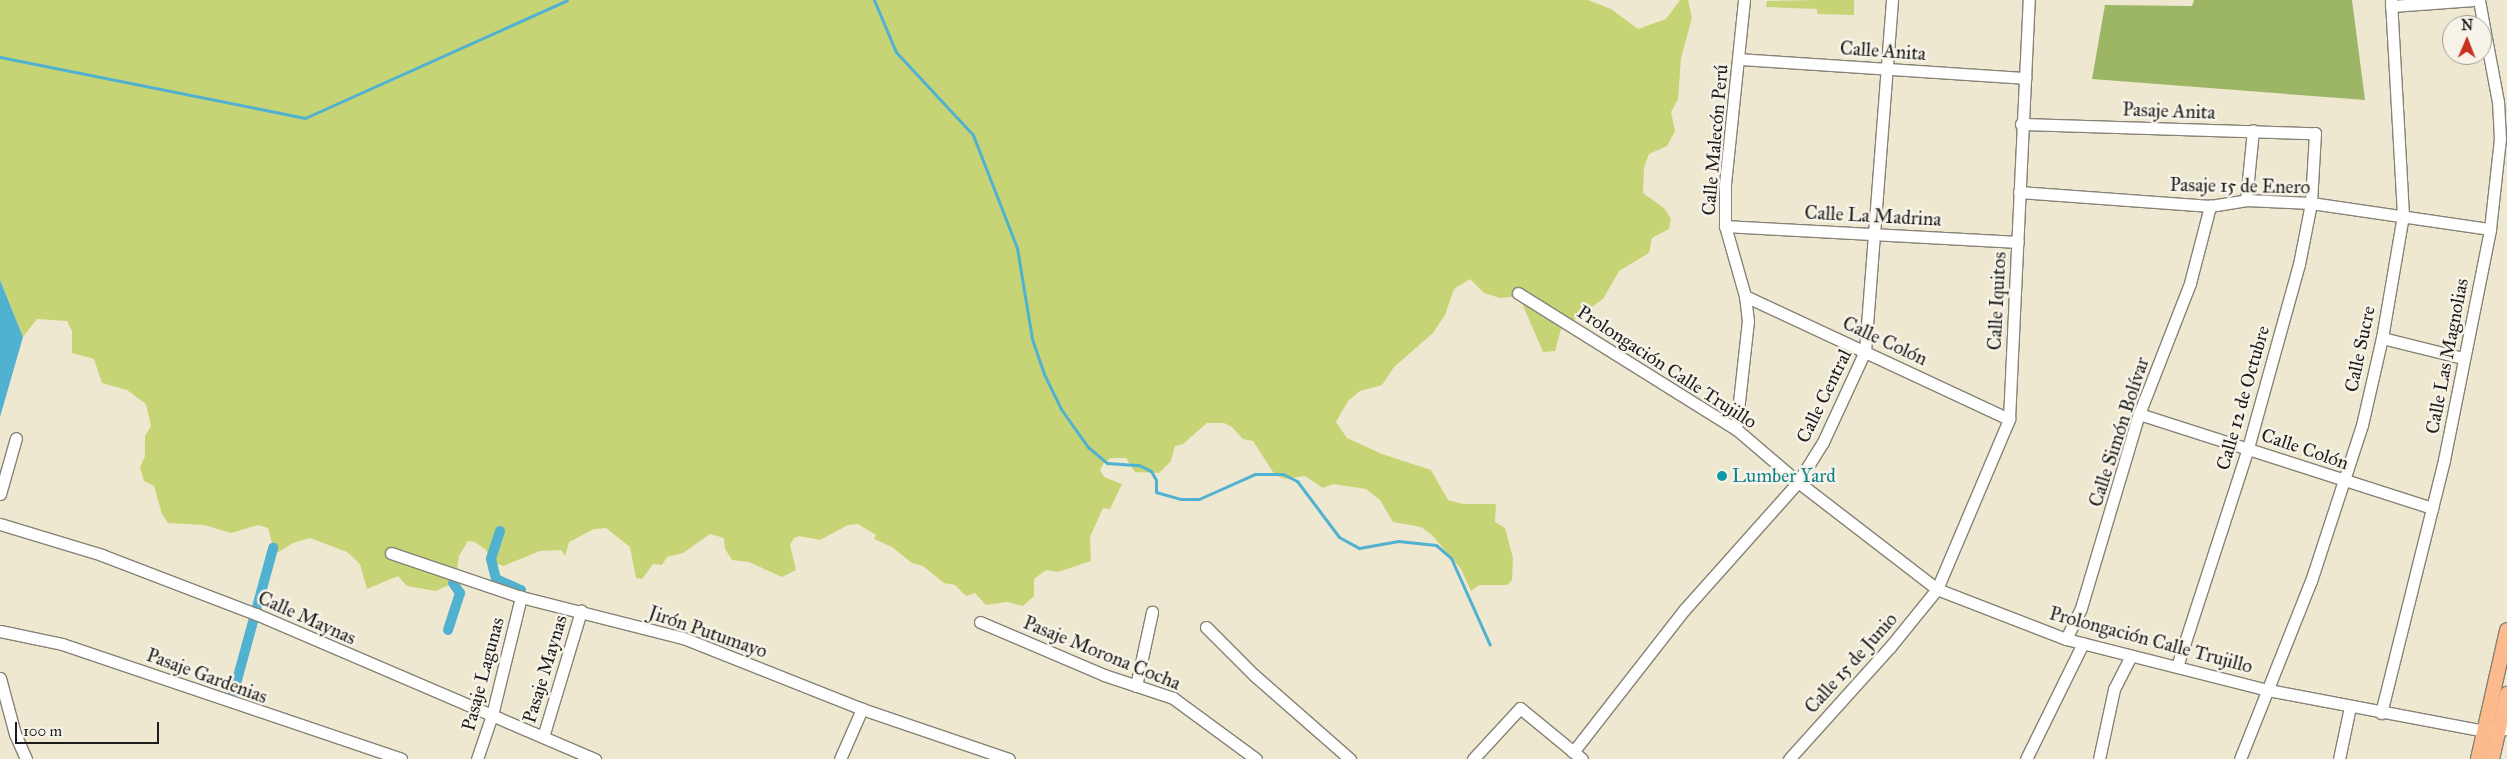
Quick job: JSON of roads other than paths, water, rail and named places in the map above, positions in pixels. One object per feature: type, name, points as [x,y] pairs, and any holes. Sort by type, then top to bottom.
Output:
[{"type":"main road","points":[[2478,759],[2507,630]]},
{"type":"main road","points":[[2492,759],[2503,729],[2507,694]]},
{"type":"street","name":"Calle Malecón Perú","points":[[1736,429],[1748,321],[1745,296],[1725,226],[1725,184],[1744,0]]},
{"type":"street","name":"Calle Central","points":[[1578,755],[1684,610],[1798,482],[1823,442],[1865,351],[1885,68],[1892,0]]},
{"type":"street","name":"Calle Iquitos","points":[[1937,590],[2009,419],[2018,242],[2021,124],[2029,0]]},
{"type":"street","points":[[2391,3],[2472,0]]},
{"type":"street","name":"Calle Las Magnolias","points":[[2381,713],[2432,508],[2490,228],[2500,139],[2498,102],[2479,0]]},
{"type":"street","name":"Calle Sucre","points":[[2240,759],[2311,581],[2362,426],[2382,338],[2403,215],[2391,3]]},
{"type":"street","name":"Calle Anita","points":[[1739,58],[2025,78]]},
{"type":"street","name":"Pasaje Anita","points":[[2021,124],[2315,133]]},
{"type":"street","points":[[2246,200],[2253,130]]},
{"type":"street","name":"Calle 12 de Octubre","points":[[2177,666],[2248,448],[2299,264],[2311,203],[2315,133]]},
{"type":"street","name":"Pasaje 15 de Enero","points":[[2019,192],[2210,206],[2246,200],[2311,203],[2490,228]]},
{"type":"street","name":"Calle Simón Bolívar","points":[[2066,638],[2084,599],[2138,414],[2190,282],[2210,206]]},
{"type":"street","name":"Calle La Madrina","points":[[1725,226],[2018,242]]},
{"type":"street","name":"Prolongación Calle Trujillo","points":[[1518,293],[1736,429],[1798,482],[1937,590],[2066,638],[2268,690],[2381,713],[2484,730],[2503,729]]},
{"type":"street","name":"Calle Colón","points":[[1745,296],[2009,419]]},
{"type":"street","points":[[2382,338],[2463,358]]},
{"type":"street","name":"Calle Colón","points":[[2138,414],[2248,448],[2343,482],[2432,508]]},
{"type":"street","points":[[0,494],[16,438]]},
{"type":"street","name":"Calle Maynas","points":[[0,524],[102,555],[248,611],[595,759]]},
{"type":"street","name":"Jirón Putumayo","points":[[391,553],[521,597],[683,638],[862,709],[1009,759]]},
{"type":"street","name":"Calle 15 de Junio","points":[[1789,759],[1890,647],[1937,590]]},
{"type":"street","name":"Pasaje Lagunas","points":[[477,759],[492,715],[521,597]]},
{"type":"street","name":"Pasaje Maynas","points":[[543,737],[581,611]]},
{"type":"street","points":[[1136,686],[1152,612]]},
{"type":"street","name":"Pasaje Morona Cocha","points":[[980,622],[1136,686],[1173,698],[1256,759]]},
{"type":"street","points":[[1206,626],[1254,675],[1350,759]]},
{"type":"street","name":"Pasaje Gardenias","points":[[0,631],[62,644],[400,759]]},
{"type":"street","points":[[2026,759],[2083,643]]},
{"type":"street","points":[[2099,759],[2114,690],[2131,656]]},
{"type":"street","points":[[0,678],[15,734],[26,759]]},
{"type":"street","points":[[2339,759],[2350,707]]},
{"type":"street","points":[[1474,759],[1520,708],[1578,755]]},
{"type":"street","points":[[840,759],[862,709]]},
{"type":"water","points":[[0,280],[23,337],[0,417]]},
{"type":"waterway","points":[[0,57],[305,118],[567,0]]},
{"type":"waterway","points":[[874,0],[896,52],[973,135],[1017,248],[1032,339],[1044,374],[1061,409],[1088,447],[1107,463],[1139,465],[1151,471],[1156,480],[1156,492],[1181,499],[1199,499],[1255,474],[1283,474],[1297,481],[1339,537],[1359,548],[1398,541],[1436,545],[1451,558],[1490,645]]},
{"type":"waterway","points":[[500,531],[491,559],[496,579],[521,590],[521,597]]},
{"type":"waterway","points":[[231,702],[273,548]]},
{"type":"waterway","points":[[448,630],[460,593],[453,583]]},
{"type":"place","name":"Lumber Yard","points":[[1722,476]]}]
